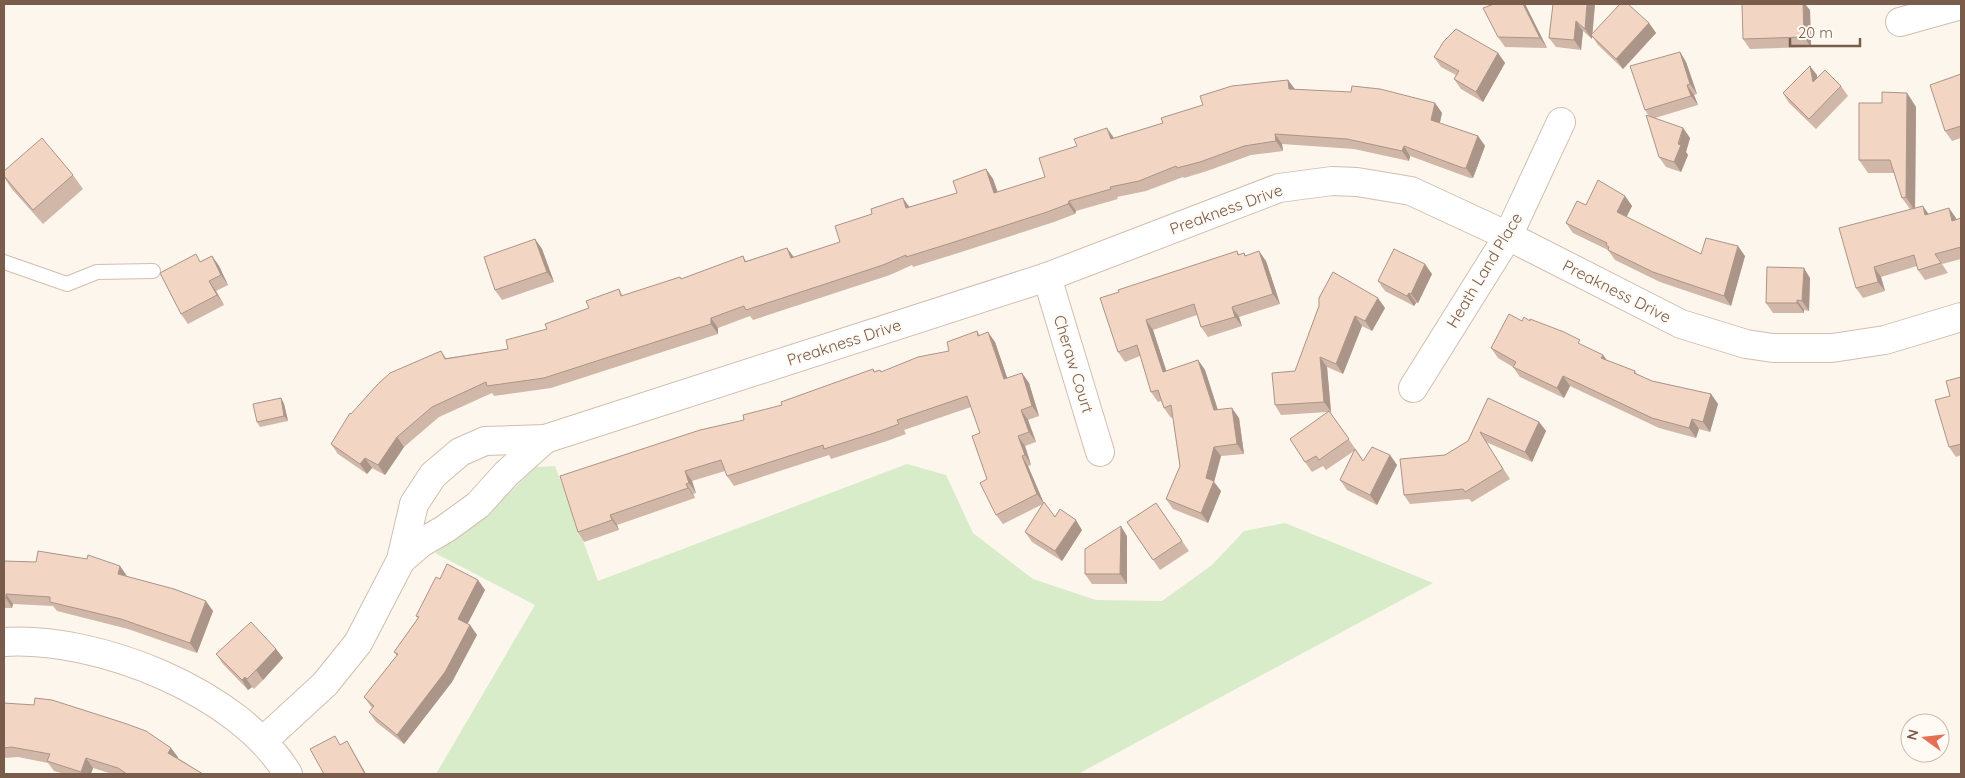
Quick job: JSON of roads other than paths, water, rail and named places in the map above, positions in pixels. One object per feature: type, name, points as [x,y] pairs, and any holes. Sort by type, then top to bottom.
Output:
[{"type":"street","points":[[1900,22],[1961,5]]},
{"type":"street","name":"Heath Land Place","points":[[1412,388],[1508,236],[1561,122]]},
{"type":"street","name":"Preakness Drive","points":[[263,741],[325,684],[358,643],[401,560],[414,504],[433,475],[460,452],[485,442],[545,440],[1047,276],[1279,188],[1323,182],[1357,182],[1411,191],[1508,236],[1681,324],[1746,344],[1773,348],[1832,348],[1885,340],[1961,317]]},
{"type":"street","name":"Cheraw Court","points":[[1047,276],[1100,452]]},
{"type":"street","name":"Preakness Drive","points":[[401,560],[421,543],[445,529],[478,505],[506,474],[545,440]]},
{"type":"street","points":[[4,642],[30,640],[77,648],[140,665],[215,702],[235,716],[263,741],[288,774]]},
{"type":"lane","points":[[4,262],[67,284],[97,272],[153,270]]}]
